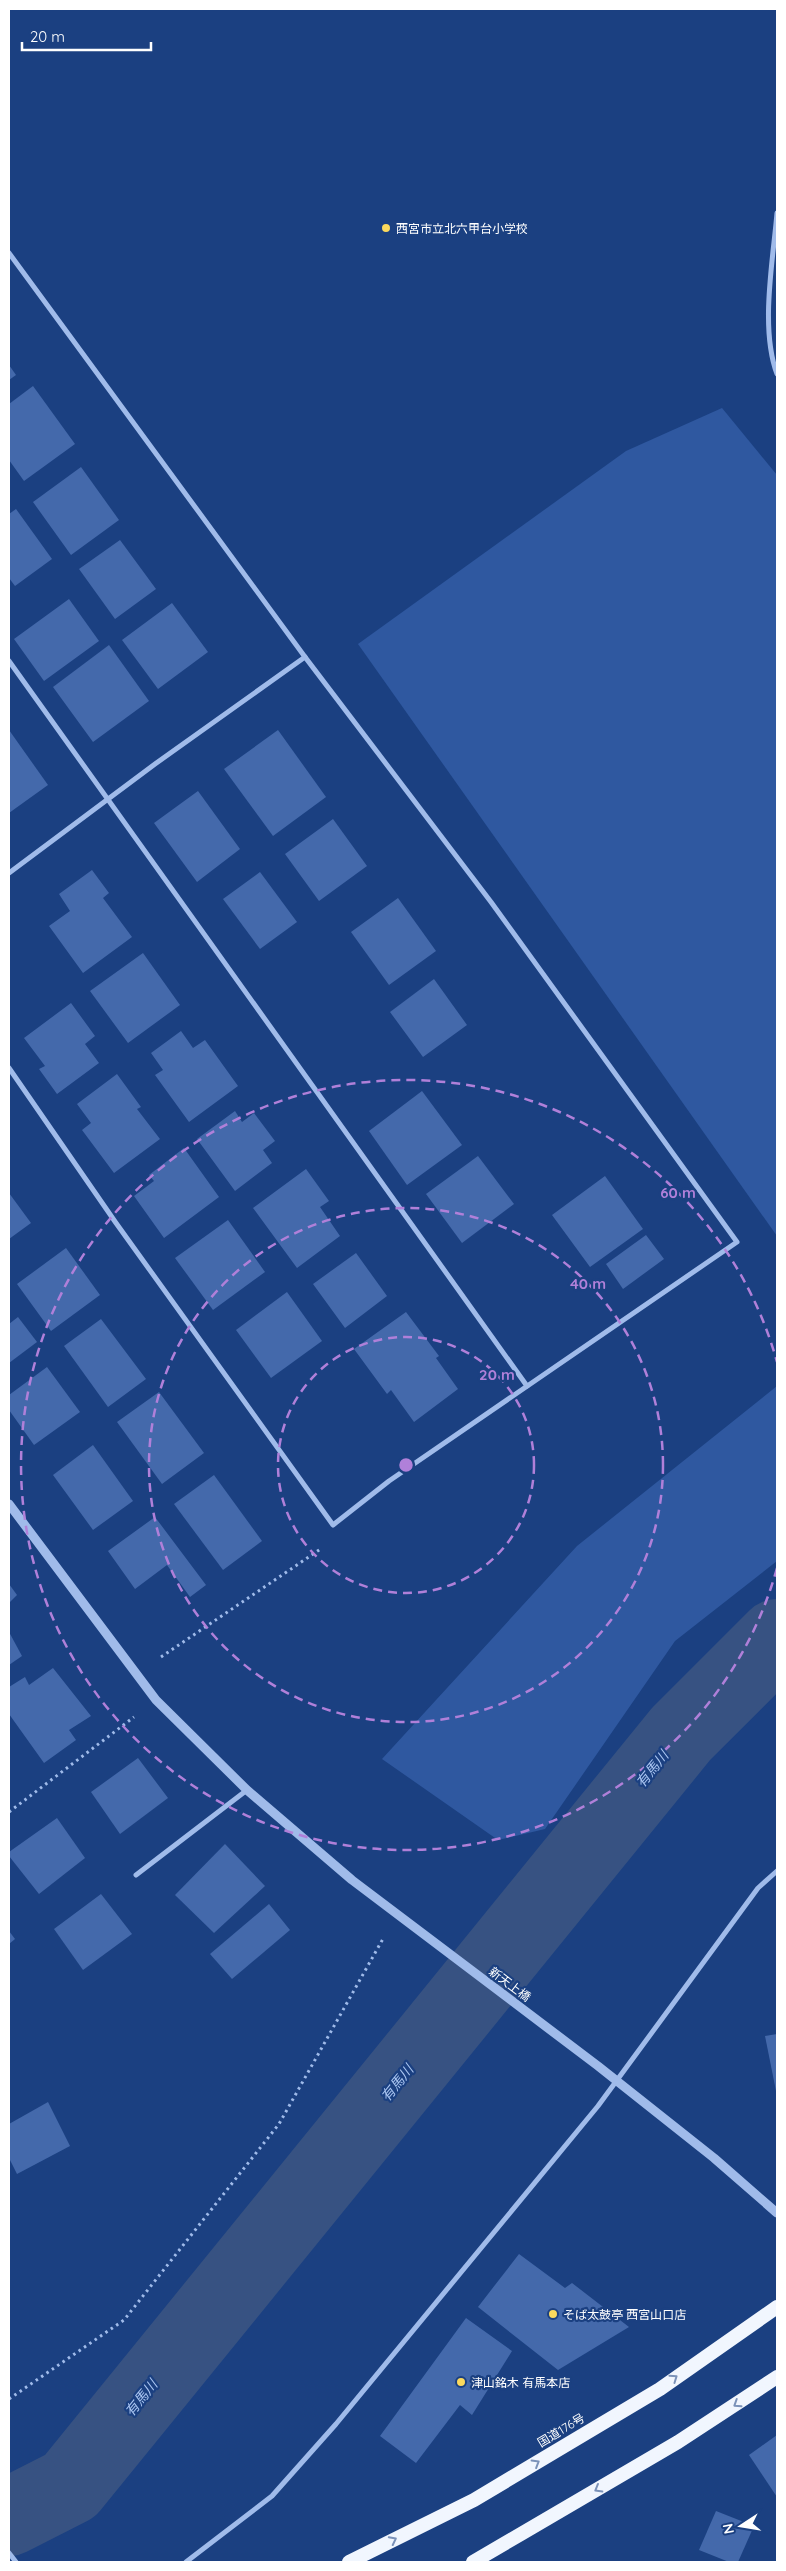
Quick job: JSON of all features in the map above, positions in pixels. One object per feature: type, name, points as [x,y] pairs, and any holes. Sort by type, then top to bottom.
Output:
[{"type":"highway","name":"国道176号","points":[[349,2562],[483,2495],[660,2389],[777,2307]]},
{"type":"highway","points":[[472,2562],[678,2442],[777,2377]]},
{"type":"street","points":[[777,213],[769,310],[772,360],[777,374]]},
{"type":"street","points":[[9,253],[305,657],[492,902],[737,1242],[389,1481],[333,1525],[116,1223],[9,1068]]},
{"type":"street","points":[[9,873],[305,657]]},
{"type":"street","points":[[9,661],[527,1386]]},
{"type":"street","name":"新天上橋","points":[[9,1504],[156,1700],[247,1790],[352,1880],[598,2066],[714,2158],[777,2213]]},
{"type":"street","points":[[136,1875],[247,1790]]},
{"type":"street","points":[[186,2562],[272,2496],[336,2424],[616,2081],[758,1888],[777,1871]]},
{"type":"street","points":[[9,2553],[16,2562]]},
{"type":"path","points":[[161,1657],[325,1546],[333,1525]]},
{"type":"path","points":[[9,1812],[156,1700]]},
{"type":"path","points":[[9,2399],[124,2320],[279,2124],[397,1914]]},
{"type":"shaded area","points":[[722,408],[777,475],[777,1236],[358,644],[626,451]]},
{"type":"shaded area","points":[[777,1386],[777,1561],[675,1641],[545,1829],[498,1840],[382,1759],[577,1546]]},
{"type":"building","points":[[9,365],[16,375],[9,380]]},
{"type":"building","points":[[33,386],[75,444],[24,481],[9,460],[9,404]]},
{"type":"building","points":[[81,467],[119,520],[71,555],[33,502]]},
{"type":"building","points":[[16,509],[52,559],[15,586],[9,578],[9,514]]},
{"type":"building","points":[[120,540],[156,589],[115,619],[79,569]]},
{"type":"building","points":[[69,599],[99,641],[44,681],[14,639]]},
{"type":"building","points":[[172,603],[208,652],[158,689],[122,640]]},
{"type":"building","points":[[109,645],[149,701],[93,742],[53,687]]},
{"type":"building","points":[[9,730],[48,785],[9,813]]},
{"type":"building","points":[[278,730],[326,797],[273,836],[224,769]]},
{"type":"building","points":[[198,791],[240,849],[197,882],[154,823]]},
{"type":"building","points":[[333,819],[367,866],[319,901],[285,854]]},
{"type":"building","points":[[92,870],[109,893],[103,898],[132,937],[83,973],[49,926],[70,911],[59,894]]},
{"type":"building","points":[[260,872],[297,922],[260,949],[223,899]]},
{"type":"building","points":[[398,898],[436,951],[389,985],[351,932]]},
{"type":"building","points":[[143,953],[180,1005],[128,1043],[90,991]]},
{"type":"building","points":[[434,979],[467,1025],[423,1057],[390,1012]]},
{"type":"building","points":[[71,1003],[95,1036],[85,1044],[99,1063],[57,1094],[39,1069],[45,1066],[24,1038]]},
{"type":"building","points":[[181,1031],[193,1048],[205,1040],[238,1086],[189,1122],[155,1075],[163,1070],[151,1053]]},
{"type":"building","points":[[117,1074],[141,1107],[137,1109],[160,1139],[114,1173],[82,1130],[91,1123],[77,1104]]},
{"type":"building","points":[[422,1091],[462,1145],[407,1185],[369,1131]]},
{"type":"building","points":[[235,1111],[242,1122],[254,1113],[275,1141],[263,1150],[272,1163],[235,1191],[197,1139]]},
{"type":"building","points":[[184,1148],[219,1197],[164,1238],[134,1196],[154,1181],[149,1175]]},
{"type":"building","points":[[478,1156],[514,1204],[462,1243],[426,1194]]},
{"type":"building","points":[[306,1169],[329,1201],[320,1207],[340,1236],[297,1268],[253,1208]]},
{"type":"building","points":[[605,1176],[643,1229],[590,1267],[552,1215]]},
{"type":"building","points":[[9,1193],[31,1223],[9,1239]]},
{"type":"building","points":[[228,1220],[265,1272],[213,1310],[175,1258]]},
{"type":"building","points":[[646,1235],[664,1259],[623,1289],[606,1264]]},
{"type":"building","points":[[66,1248],[100,1295],[51,1331],[17,1284]]},
{"type":"building","points":[[356,1253],[387,1296],[345,1328],[313,1284]]},
{"type":"building","points":[[287,1292],[322,1341],[271,1378],[236,1330]]},
{"type":"building","points":[[406,1312],[439,1356],[436,1358],[458,1389],[414,1422],[391,1390],[387,1394],[354,1349]]},
{"type":"building","points":[[18,1317],[37,1342],[9,1363],[9,1324]]},
{"type":"building","points":[[101,1319],[146,1379],[108,1407],[64,1346]]},
{"type":"building","points":[[47,1367],[80,1412],[34,1445],[9,1410],[9,1395]]},
{"type":"building","points":[[159,1392],[204,1453],[162,1484],[117,1422]]},
{"type":"building","points":[[93,1445],[133,1501],[93,1530],[53,1475]]},
{"type":"building","points":[[214,1475],[262,1541],[223,1570],[174,1504]]},
{"type":"building","points":[[155,1517],[206,1585],[190,1597],[167,1565],[135,1589],[108,1551]]},
{"type":"building","points":[[9,1584],[17,1595],[9,1603]]},
{"type":"building","points":[[9,1632],[22,1656],[9,1665]]},
{"type":"building","points":[[53,1668],[91,1716],[69,1730],[76,1740],[44,1763],[9,1714],[9,1687],[25,1677],[29,1685]]},
{"type":"building","points":[[138,1758],[168,1798],[120,1834],[91,1792]]},
{"type":"building","points":[[57,1818],[85,1858],[39,1894],[9,1856],[9,1852]]},
{"type":"building","points":[[225,1844],[265,1886],[214,1933],[175,1895]]},
{"type":"building","points":[[101,1894],[132,1934],[83,1970],[54,1929]]},
{"type":"building","points":[[269,1904],[290,1930],[232,1979],[210,1954]]},
{"type":"building","points":[[9,1931],[15,1939],[9,1944]]},
{"type":"building","points":[[777,2034],[777,2091],[776,2091],[765,2036]]},
{"type":"building","points":[[48,2102],[70,2146],[17,2174],[9,2158],[9,2124]]},
{"type":"building","points":[[519,2254],[565,2288],[572,2283],[629,2327],[558,2370],[478,2307]]},
{"type":"building","points":[[466,2318],[512,2351],[472,2415],[460,2405],[416,2463],[380,2436]]},
{"type":"building","points":[[777,2435],[777,2497],[749,2455]]},
{"type":"building","points":[[716,2511],[754,2526],[738,2562],[729,2562],[699,2550]]},
{"type":"waterway","name":"有馬川","points":[[9,2517],[70,2486],[681,1734],[777,1638]]},
{"type":"place","name":"西宮市立北六甲台小学校","points":[[386,228]]},
{"type":"place","name":"そば太鼓亭 西宮山口店","points":[[553,2314]]},
{"type":"place","name":"津山銘木 有馬本店","points":[[461,2382]]}]
